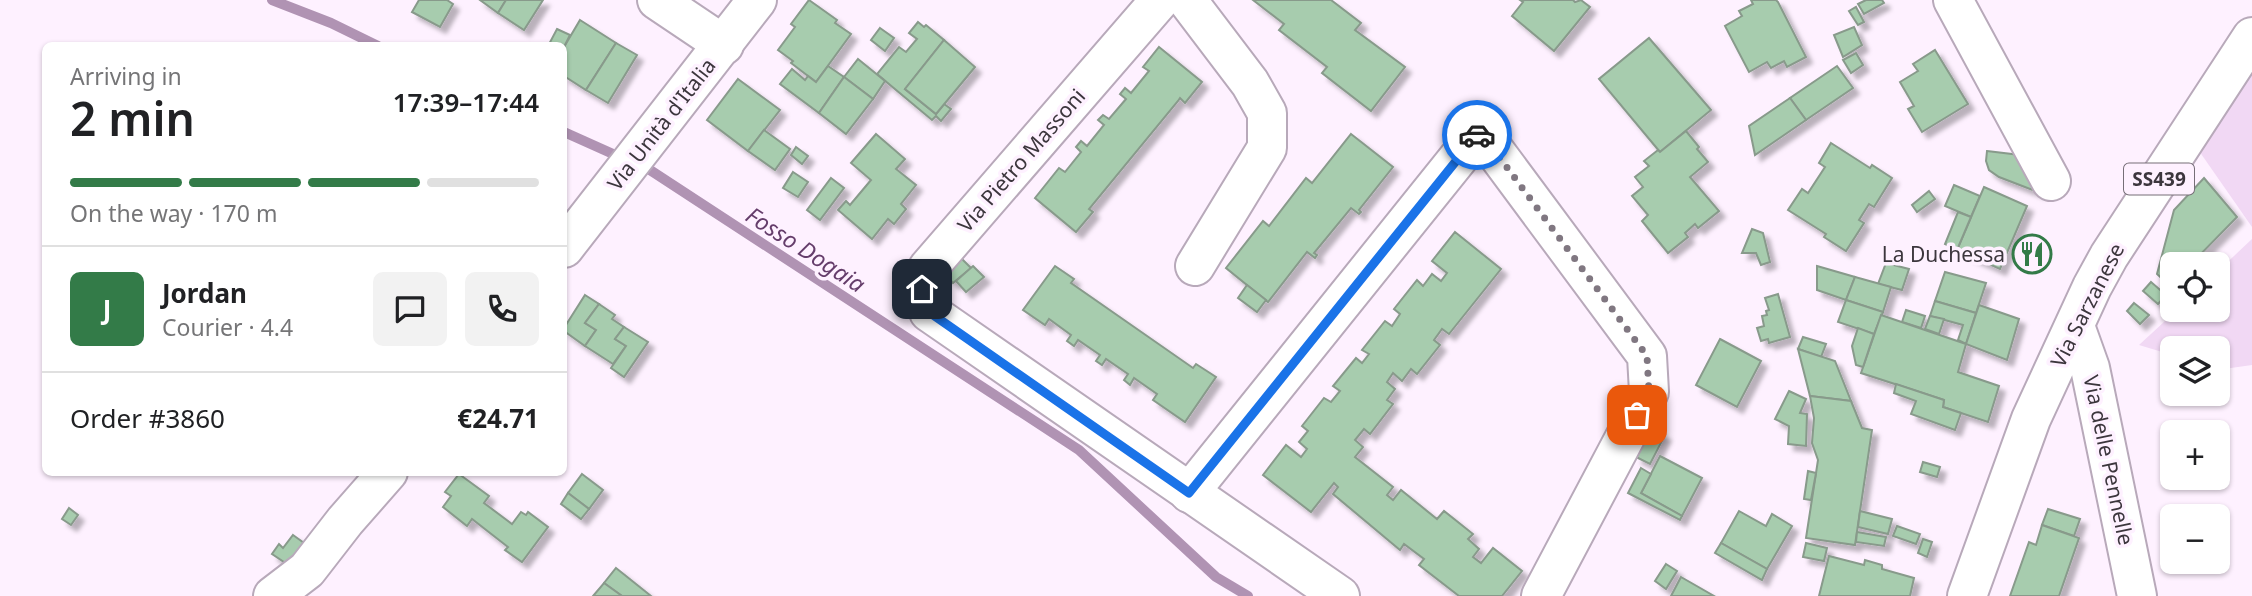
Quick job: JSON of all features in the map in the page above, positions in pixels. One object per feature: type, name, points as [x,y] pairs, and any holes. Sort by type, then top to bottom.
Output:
[{"type":"street","points":[[657,0],[723,45]]},
{"type":"street","name":"Via Unità d'Italia","points":[[567,244],[757,0]]},
{"type":"street","name":"Via Pietro Massoni","points":[[1160,0],[928,268],[922,289],[929,312],[1340,596]]},
{"type":"street","points":[[1187,0],[1250,83],[1267,113],[1268,148],[1195,266]]},
{"type":"street","points":[[1953,0],[2051,181]]},
{"type":"street","name":"Via Sarzanese","points":[[1967,596],[2031,419],[2092,287],[2252,37]]},
{"type":"street","points":[[1189,493],[1480,131],[1647,356],[1649,393],[1541,596]]},
{"type":"street","name":"Via delle Pennelle","points":[[2075,326],[2090,368],[2137,596]]},
{"type":"street","points":[[273,596],[307,570],[385,476]]},
{"type":"shaded area","points":[[2252,62],[2252,227],[2197,148]]},
{"type":"shaded area","points":[[2252,239],[2252,365],[2230,368],[2230,336],[2160,336],[2160,351],[2139,345],[2164,322],[2230,322],[2230,260]]},
{"type":"building","points":[[419,0],[447,0],[453,4],[440,27],[412,12]]},
{"type":"building","points":[[480,0],[506,0],[498,13]]},
{"type":"building","points":[[506,0],[543,0],[524,30],[498,13]]},
{"type":"building","points":[[809,0],[851,34],[816,82],[778,50],[795,27],[791,24]]},
{"type":"building","points":[[1253,0],[1331,0],[1361,23],[1355,30],[1405,67],[1371,111],[1322,73],[1327,67],[1279,30],[1284,24]]},
{"type":"building","points":[[1520,0],[1581,0],[1590,7],[1554,51],[1512,16],[1523,2]]},
{"type":"building","points":[[1751,0],[1778,2],[1806,57],[1787,67],[1784,61],[1771,68],[1767,62],[1749,72],[1725,26],[1742,16],[1739,11],[1753,4]]},
{"type":"building","points":[[1866,0],[1882,0],[1884,3],[1864,14],[1858,4]]},
{"type":"building","points":[[1856,7],[1864,22],[1858,25],[1849,11]]},
{"type":"building","points":[[580,20],[616,43],[586,90],[567,78],[567,42]]},
{"type":"building","points":[[918,22],[944,40],[905,89],[936,114],[944,104],[951,109],[941,121],[936,116],[932,120],[877,74],[899,47],[906,52],[917,39],[909,33]]},
{"type":"building","points":[[1854,27],[1862,45],[1843,57],[1834,35]]},
{"type":"building","points":[[880,28],[894,38],[885,51],[871,40]]},
{"type":"building","points":[[557,29],[570,35],[566,42],[550,42]]},
{"type":"building","points":[[1649,38],[1711,110],[1660,152],[1599,79]]},
{"type":"building","points":[[944,40],[975,67],[936,114],[905,89]]},
{"type":"building","points":[[616,43],[637,55],[608,103],[586,90]]},
{"type":"building","points":[[1159,47],[1202,82],[1185,103],[1180,98],[1089,209],[1093,212],[1076,232],[1035,198],[1059,168],[1065,172],[1081,152],[1076,147],[1081,141],[1087,146],[1104,125],[1098,120],[1103,115],[1109,119],[1126,99],[1120,94],[1125,88],[1131,93],[1149,71],[1143,67]]},
{"type":"building","points":[[1935,50],[1968,104],[1922,132],[1908,109],[1914,106],[1900,82],[1918,71],[1913,64]]},
{"type":"building","points":[[1856,53],[1863,65],[1851,73],[1843,60]]},
{"type":"building","points":[[858,59],[885,81],[873,99],[844,77]]},
{"type":"building","points":[[828,66],[844,77],[819,113],[780,84],[792,69],[805,80],[808,76],[816,82]]},
{"type":"building","points":[[1837,66],[1853,88],[1806,120],[1790,98]]},
{"type":"building","points":[[844,77],[873,99],[846,134],[819,113]]},
{"type":"building","points":[[738,79],[780,110],[748,151],[707,120]]},
{"type":"building","points":[[1790,98],[1806,120],[1755,155],[1749,126]]},
{"type":"building","points":[[764,130],[790,149],[775,170],[748,151]]},
{"type":"building","points":[[1686,131],[1708,162],[1690,177],[1719,211],[1698,228],[1695,224],[1685,233],[1688,237],[1668,253],[1642,221],[1648,215],[1632,196],[1643,187],[1635,177],[1649,166],[1644,161]]},
{"type":"building","points":[[876,134],[905,159],[896,169],[916,185],[901,204],[906,209],[894,224],[888,219],[872,239],[838,210],[846,201],[850,205],[871,180],[851,163]]},
{"type":"building","points":[[1351,134],[1393,167],[1359,210],[1361,212],[1359,214],[1351,208],[1314,253],[1317,255],[1315,258],[1307,252],[1268,302],[1226,268],[1263,221],[1269,226],[1306,178],[1312,183]]},
{"type":"building","points":[[1831,143],[1870,168],[1872,165],[1892,178],[1874,207],[1869,204],[1859,220],[1864,223],[1846,251],[1824,237],[1826,234],[1788,210],[1802,189],[1808,193],[1825,167],[1819,163]]},
{"type":"building","points":[[796,147],[808,156],[802,164],[791,155]]},
{"type":"building","points":[[1987,151],[2020,155],[2038,192],[1999,177],[1989,170]]},
{"type":"building","points":[[793,172],[808,182],[798,197],[783,188]]},
{"type":"building","points":[[831,178],[844,188],[820,220],[807,210]]},
{"type":"building","points":[[2204,178],[2237,217],[2203,252],[2163,252],[2174,210]]},
{"type":"building","points":[[1954,185],[1980,196],[1971,217],[1945,206]]},
{"type":"building","points":[[1984,187],[2027,206],[2000,269],[1957,250]]},
{"type":"building","points":[[1929,191],[1935,199],[1917,212],[1912,205]]},
{"type":"building","points":[[1958,212],[1971,217],[1957,250],[1945,244]]},
{"type":"building","points":[[1752,229],[1763,233],[1770,262],[1761,265],[1756,253],[1742,253]]},
{"type":"building","points":[[1455,232],[1501,269],[1449,334],[1442,329],[1434,340],[1440,345],[1417,374],[1411,369],[1402,381],[1393,373],[1387,382],[1395,389],[1387,400],[1393,404],[1370,434],[1364,429],[1355,440],[1363,447],[1355,457],[1393,487],[1387,495],[1393,500],[1401,490],[1437,519],[1444,511],[1473,534],[1468,539],[1479,549],[1473,557],[1481,563],[1493,548],[1522,571],[1502,596],[1459,596],[1419,565],[1424,559],[1404,544],[1400,550],[1333,494],[1338,487],[1334,483],[1311,512],[1263,475],[1286,445],[1301,457],[1307,449],[1299,442],[1308,431],[1302,426],[1324,398],[1331,402],[1340,391],[1333,386],[1356,358],[1362,363],[1369,354],[1362,350],[1385,321],[1392,326],[1400,314],[1394,309],[1417,280],[1423,286],[1432,274],[1441,281],[1447,273],[1432,261]]},
{"type":"building","points":[[961,258],[971,268],[953,283],[945,273]]},
{"type":"building","points":[[1886,263],[1909,269],[1902,290],[1878,284]]},
{"type":"building","points":[[973,266],[984,277],[966,292],[956,281]]},
{"type":"building","points":[[1055,266],[1074,279],[1071,283],[1193,368],[1196,364],[1216,377],[1185,422],[1153,400],[1157,394],[1134,378],[1130,385],[1124,380],[1128,374],[1106,359],[1102,365],[1096,361],[1100,355],[1078,340],[1074,346],[1067,341],[1071,335],[1049,319],[1045,325],[1023,310]]},
{"type":"building","points":[[1817,266],[1855,277],[1846,300],[1817,290]]},
{"type":"building","points":[[1945,272],[1986,283],[1976,313],[1935,301]]},
{"type":"building","points":[[1855,277],[1891,287],[1883,312],[1846,300]]},
{"type":"building","points":[[2151,282],[2160,290],[2160,302],[2158,304],[2143,291]]},
{"type":"building","points":[[1247,285],[1266,300],[1257,312],[1238,298]]},
{"type":"building","points":[[1778,294],[1790,337],[1769,343],[1768,339],[1761,341],[1757,328],[1764,326],[1762,316],[1767,315],[1766,311],[1769,310],[1765,298]]},
{"type":"building","points":[[585,295],[599,304],[585,323],[596,330],[585,346],[567,333],[567,323]]},
{"type":"building","points":[[1846,300],[1883,312],[1874,334],[1838,322]]},
{"type":"building","points":[[1935,301],[1976,313],[1966,344],[1958,340],[1963,325],[1930,316]]},
{"type":"building","points":[[2134,303],[2149,315],[2140,324],[2127,311]]},
{"type":"building","points":[[599,304],[615,315],[612,319],[624,327],[615,339],[626,346],[613,364],[585,346],[596,330],[585,323]]},
{"type":"building","points":[[1979,305],[2019,319],[2007,360],[1966,344]]},
{"type":"building","points":[[1906,310],[1925,316],[1921,328],[1902,322]]},
{"type":"building","points":[[1881,315],[1966,344],[1958,372],[1999,386],[1988,422],[1943,407],[1944,400],[1861,373]]},
{"type":"building","points":[[1930,316],[1944,319],[1939,334],[1925,329]]},
{"type":"building","points":[[624,327],[648,342],[624,377],[611,368],[626,346],[615,339]]},
{"type":"building","points":[[1858,328],[1874,334],[1863,367],[1856,365],[1852,346]]},
{"type":"building","points":[[1803,337],[1826,344],[1821,357],[1798,349]]},
{"type":"building","points":[[1720,339],[1761,361],[1737,407],[1696,385]]},
{"type":"building","points":[[1798,349],[1835,361],[1851,401],[1810,396]]},
{"type":"building","points":[[1896,384],[1944,400],[1943,407],[1961,413],[1955,430],[1911,414],[1916,401],[1894,393]]},
{"type":"building","points":[[1789,391],[1806,399],[1800,413],[1807,414],[1806,446],[1788,444],[1789,426],[1775,419]]},
{"type":"building","points":[[1810,396],[1851,401],[1862,428],[1872,430],[1855,545],[1806,538],[1818,460],[1812,443],[1814,418]]},
{"type":"building","points":[[1652,428],[1665,435],[1650,464],[1636,457]]},
{"type":"building","points":[[1660,456],[1702,478],[1682,516],[1641,493]]},
{"type":"building","points":[[1923,462],[1940,467],[1937,477],[1920,472]]},
{"type":"building","points":[[1641,468],[1651,474],[1641,493],[1682,516],[1680,520],[1628,493]]},
{"type":"building","points":[[1808,471],[1816,473],[1811,500],[1804,499]]},
{"type":"building","points":[[582,474],[603,490],[589,509],[568,493]]},
{"type":"building","points":[[457,476],[462,476],[489,496],[484,503],[512,524],[521,512],[526,515],[528,512],[548,527],[522,562],[505,550],[508,547],[472,519],[467,526],[443,507],[451,496],[445,492]]},
{"type":"building","points":[[568,493],[589,509],[581,519],[561,504]]},
{"type":"building","points":[[69,508],[78,515],[71,525],[62,519]]},
{"type":"building","points":[[2048,509],[2080,519],[2074,536],[2042,525]]},
{"type":"building","points":[[1739,511],[1766,526],[1772,514],[1792,526],[1767,569],[1721,543]]},
{"type":"building","points":[[1860,511],[1892,519],[1888,534],[1858,527]]},
{"type":"building","points":[[2042,525],[2079,538],[2059,596],[2010,596],[2029,542],[2036,545]]},
{"type":"building","points":[[1897,526],[1920,534],[1916,544],[1893,536]]},
{"type":"building","points":[[1857,532],[1886,537],[1884,546],[1856,542]]},
{"type":"building","points":[[293,535],[311,548],[296,570],[272,554],[279,544],[283,548]]},
{"type":"building","points":[[1923,539],[1932,542],[1927,557],[1918,553]]},
{"type":"building","points":[[1721,543],[1767,569],[1762,580],[1715,553]]},
{"type":"building","points":[[1806,543],[1827,548],[1824,561],[1803,557]]},
{"type":"building","points":[[1829,556],[1864,565],[1865,560],[1882,565],[1882,569],[1914,578],[1910,596],[1819,596]]},
{"type":"building","points":[[1666,564],[1677,571],[1666,589],[1655,581]]},
{"type":"building","points":[[616,568],[651,596],[622,596],[604,583]]},
{"type":"building","points":[[1681,577],[1714,596],[1671,596]]},
{"type":"building","points":[[604,583],[622,596],[593,596]]},
{"type":"waterway","name":"Fosso Dogaia","points":[[272,0],[331,23],[370,42]]},
{"type":"waterway","name":"Fosso Dogaia","points":[[567,133],[622,158]]},
{"type":"waterway","name":"Fosso Dogaia","points":[[639,165],[1079,450],[1216,577],[1248,596]]},
{"type":"way so far","points":[[1477,135],[1480,131],[1647,356],[1649,393],[1637,415]]},
{"type":"place","name":"La Duchessa","points":[[2032,254]]},
{"type":"route","points":[[922,289],[929,312],[1189,493],[1477,135]]}]
